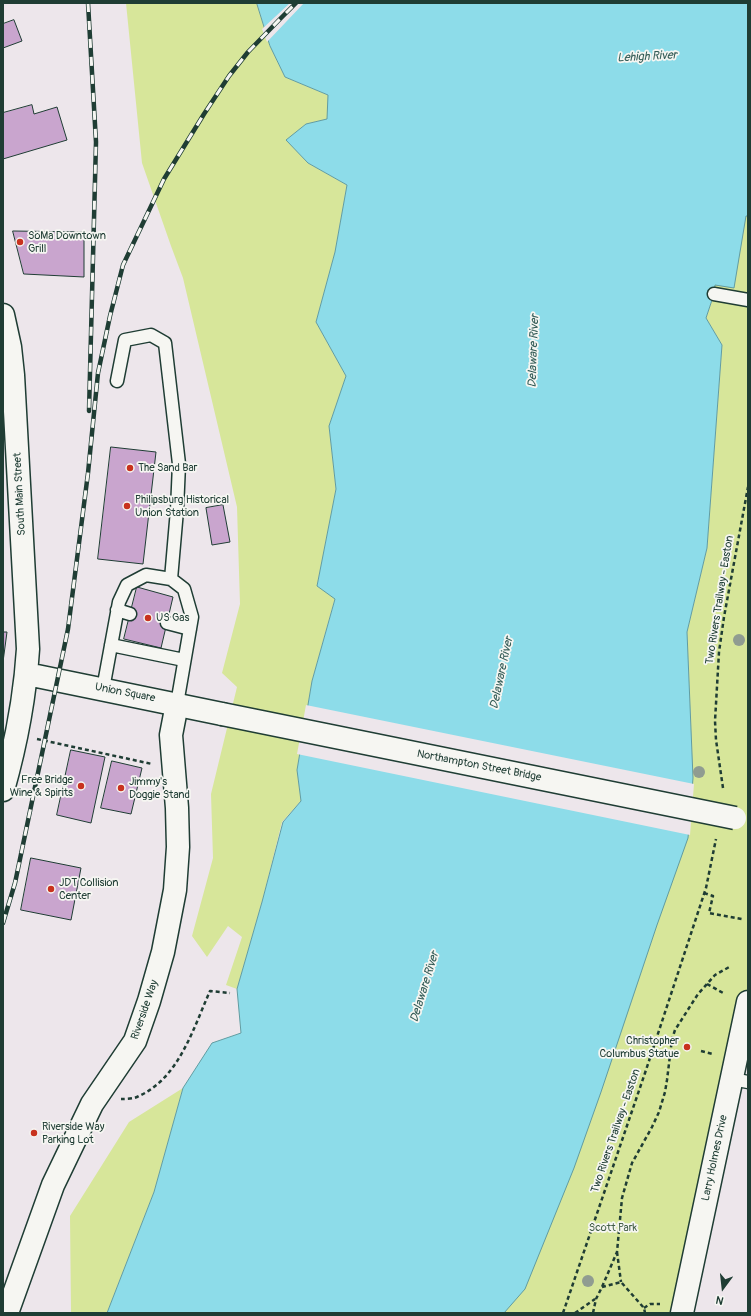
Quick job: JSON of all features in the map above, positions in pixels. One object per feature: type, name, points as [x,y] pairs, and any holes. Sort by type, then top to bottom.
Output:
[{"type":"main road","name":"South Main Street","points":[[3,315],[10,346],[13,375],[28,637],[27,674],[19,726],[3,790]]},
{"type":"main road","name":"Union Square","points":[[27,674],[222,714]]},
{"type":"main road","name":"Riverside Way","points":[[7,1313],[53,1185],[92,1104],[135,1041],[149,1001],[163,952],[175,890],[178,848],[177,808],[171,735],[177,704]]},
{"type":"main road","name":"Northampton Street Bridge","points":[[222,714],[742,819]]},
{"type":"main road","name":"Larry Holmes Drive","points":[[682,1313],[740,1081],[748,1002]]},
{"type":"lane","points":[[714,294],[748,300]]},
{"type":"lane","points":[[117,381],[125,340],[151,335],[165,343],[179,464],[171,579]]},
{"type":"lane","points":[[103,689],[117,610],[127,585],[146,575],[171,579],[184,589],[192,617],[177,704]]},
{"type":"lane","points":[[117,610],[130,614]]},
{"type":"lane","points":[[167,623],[190,629]]},
{"type":"lane","points":[[111,645],[184,660]]},
{"type":"path","name":"Two Rivers Trailway - Easton","points":[[723,788],[716,740],[715,721],[718,652],[748,487]]},
{"type":"path","points":[[33,738],[152,764]]},
{"type":"path","name":"Two Rivers Trailway - Easton","points":[[563,1313],[645,1073],[704,893],[716,839]]},
{"type":"path","points":[[704,893],[713,896],[709,913],[742,919]]},
{"type":"path","points":[[644,1313],[644,1308],[621,1282],[617,1252],[622,1198],[632,1163],[659,1112],[668,1080],[671,1043],[675,1030],[698,994],[715,975],[731,966]]},
{"type":"path","points":[[707,984],[725,994]]},
{"type":"path","points":[[92,1104],[138,1097],[158,1084],[179,1060],[210,991],[230,993]]},
{"type":"path","points":[[671,1043],[676,1045]]},
{"type":"path","points":[[701,1051],[713,1054]]},
{"type":"path","points":[[593,1313],[596,1299],[617,1252]]},
{"type":"path","points":[[602,1287],[621,1282]]},
{"type":"path","points":[[575,1313],[596,1299]]},
{"type":"path","points":[[644,1308],[650,1304],[660,1304]]},
{"type":"green space","points":[[126,3],[257,3],[270,46],[285,77],[328,95],[328,119],[306,124],[287,140],[308,163],[347,185],[335,252],[316,322],[346,376],[329,426],[336,489],[317,586],[335,598],[312,681],[297,770],[301,801],[282,822],[262,902],[237,989],[226,985],[242,937],[228,926],[207,957],[192,936],[213,858],[211,794],[237,687],[222,673],[240,604],[237,507],[183,278],[142,163]]},
{"type":"green space","name":"Scott Park","points":[[748,178],[748,1002],[682,1313],[477,1313],[692,758],[687,632],[707,548],[722,345],[706,318],[714,294],[716,205]]},
{"type":"green space","points":[[183,1088],[154,1192],[107,1313],[71,1313],[70,1216],[129,1122]]},
{"type":"water","points":[[257,3],[748,3],[748,216],[746,216],[734,288],[715,285],[714,294],[706,318],[722,345],[707,548],[687,632],[693,778],[688,838],[574,1168],[525,1289],[504,1313],[107,1313],[154,1192],[183,1088],[212,1043],[241,1033],[237,989],[283,822],[301,801],[297,770],[312,681],[335,599],[317,586],[336,489],[329,426],[346,376],[316,322],[335,252],[347,185],[308,163],[286,140],[306,124],[327,119],[328,95],[285,77],[270,46]]},
{"type":"pier","points":[[290,3],[304,3],[267,42],[262,29]]},
{"type":"pier","points":[[306,705],[694,784],[690,835],[297,754]]},
{"type":"building","points":[[14,20],[22,41],[3,48],[3,24]]},
{"type":"building","points":[[32,105],[34,114],[57,107],[67,140],[3,159],[3,113]]},
{"type":"building","points":[[13,231],[84,232],[84,277],[24,274]]},
{"type":"building","name":"Philipsburg Historical Union Station","points":[[111,447],[156,452],[143,564],[98,559]]},
{"type":"building","points":[[223,505],[230,542],[212,545],[206,508]]},
{"type":"building","name":"US Gas","points":[[137,587],[173,597],[161,648],[124,639]]},
{"type":"building","points":[[3,632],[7,632],[3,662]]},
{"type":"building","name":"Free Bridge Wine & Spirits","points":[[71,750],[105,757],[91,823],[57,815]]},
{"type":"building","name":"Jimmy's Doggie Stand","points":[[112,761],[142,768],[131,814],[101,808]]},
{"type":"building","name":"JDT Collision Center","points":[[31,858],[81,868],[71,920],[21,910]]},
{"type":"railway","points":[[88,3],[96,142],[89,411]]},
{"type":"railway","points":[[3,923],[15,883],[68,629],[88,473],[98,373],[123,265],[164,179],[229,76],[248,52],[296,3]]},
{"type":"place","name":"SoMa Downtown Grill","points":[[20,242]]},
{"type":"place","name":"The Sand Bar","points":[[130,468]]},
{"type":"place","name":"Philipsburg Historical Union Station","points":[[127,506]]},
{"type":"place","name":"US Gas","points":[[148,618]]},
{"type":"place","name":"Free Bridge Wine & Spirits","points":[[81,786]]},
{"type":"place","name":"Jimmy's Doggie Stand","points":[[121,788]]},
{"type":"place","name":"JDT Collision Center","points":[[51,889]]},
{"type":"place","name":"Christopher Columbus Statue","points":[[687,1047]]},
{"type":"place","name":"Riverside Way Parking Lot","points":[[34,1133]]},
{"type":"water label","name":"Lehigh River","points":[[647,57]]},
{"type":"water label","name":"Delaware River","points":[[534,351]]},
{"type":"water label","name":"Delaware River","points":[[502,673]]},
{"type":"water label","name":"Delaware River","points":[[425,987]]}]
